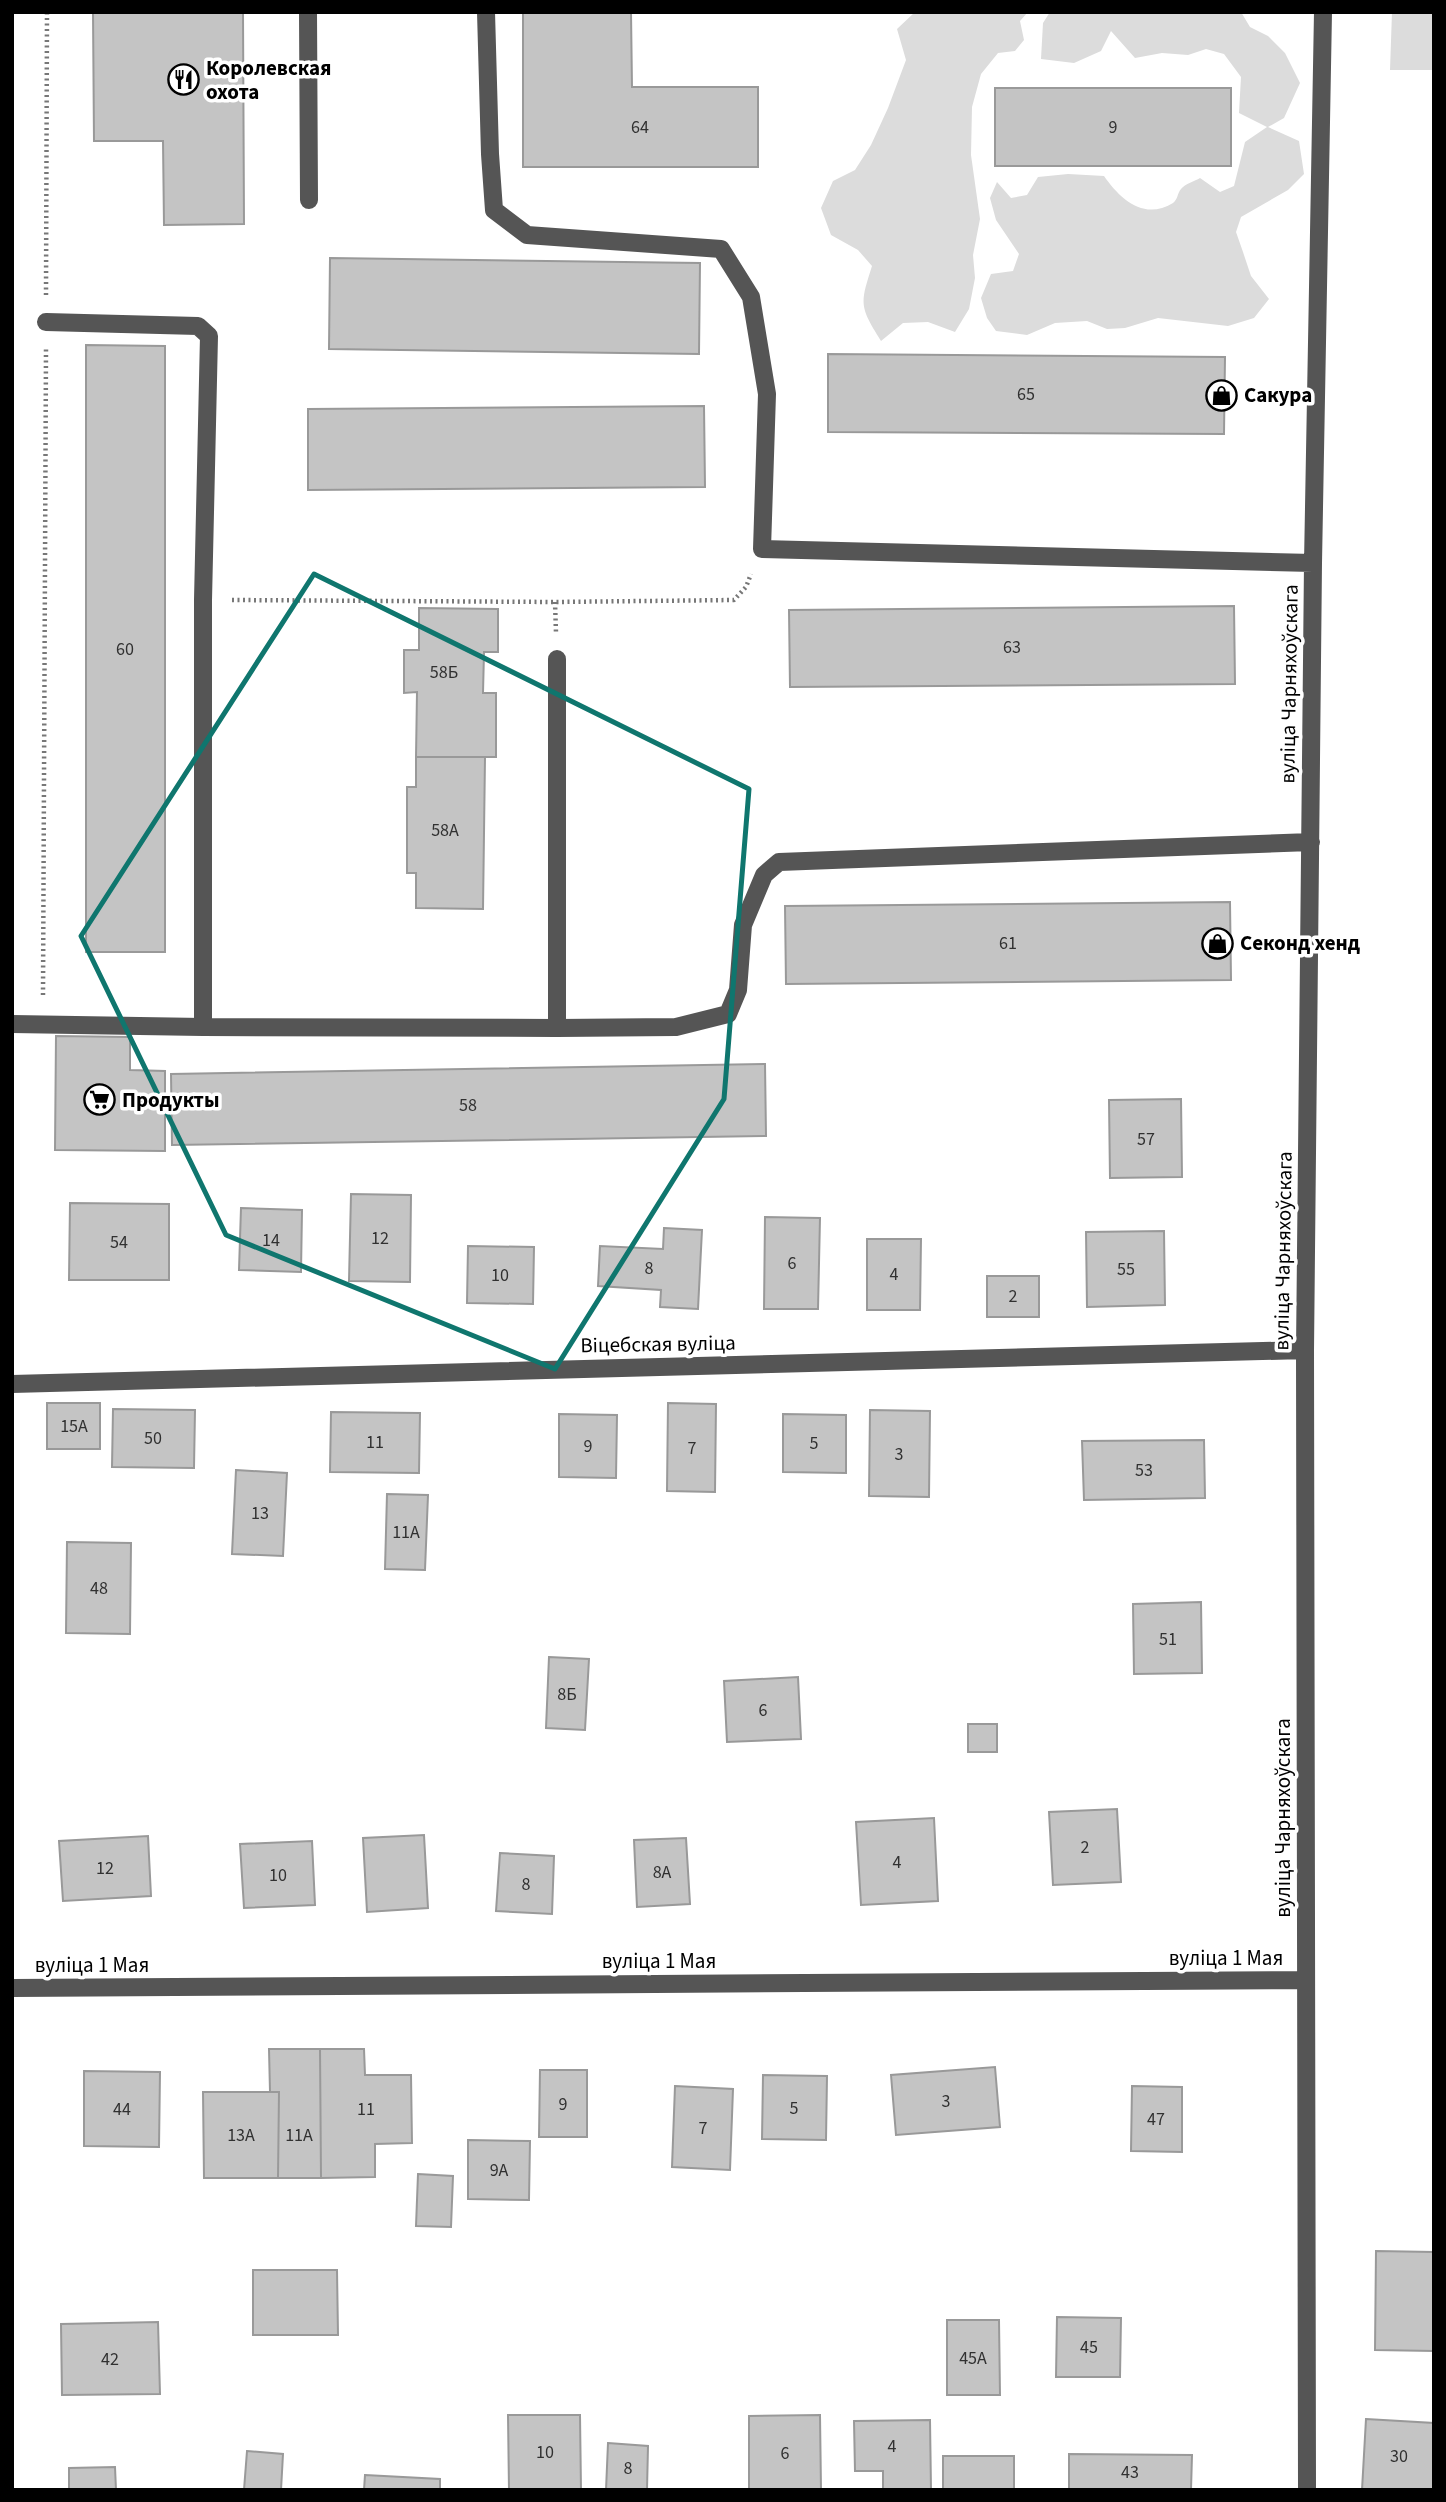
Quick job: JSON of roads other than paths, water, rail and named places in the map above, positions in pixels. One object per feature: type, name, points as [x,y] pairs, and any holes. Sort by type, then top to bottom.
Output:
[{"type":"street","points":[[308,12],[309,200]]},
{"type":"street","points":[[486,12],[489,154],[494,210],[527,235],[721,248],[751,297],[767,394],[762,549],[1313,563]]},
{"type":"street","name":"вуліца Чарняхоўскага","points":[[1307,2490],[1305,1350],[1313,563],[1323,12]]},
{"type":"street","points":[[46,322],[198,326],[209,336],[203,600],[203,1027]]},
{"type":"street","points":[[557,659],[557,1028]]},
{"type":"street","points":[[12,1024],[203,1027],[676,1027],[728,1014],[738,990],[743,925],[764,875],[779,862],[1311,842]]},
{"type":"street","name":"Віцебская вуліца","points":[[12,1384],[1305,1350]]},
{"type":"street","name":"вуліца 1 Мая","points":[[12,1988],[1306,1980]]},
{"type":"place","name":"Королевская охота","points":[[183,80]]},
{"type":"place","name":"Сакура","points":[[1221,395]]},
{"type":"place","name":"Секонд хенд","points":[[1217,943]]},
{"type":"place","name":"Продукты","points":[[99,1100]]}]
